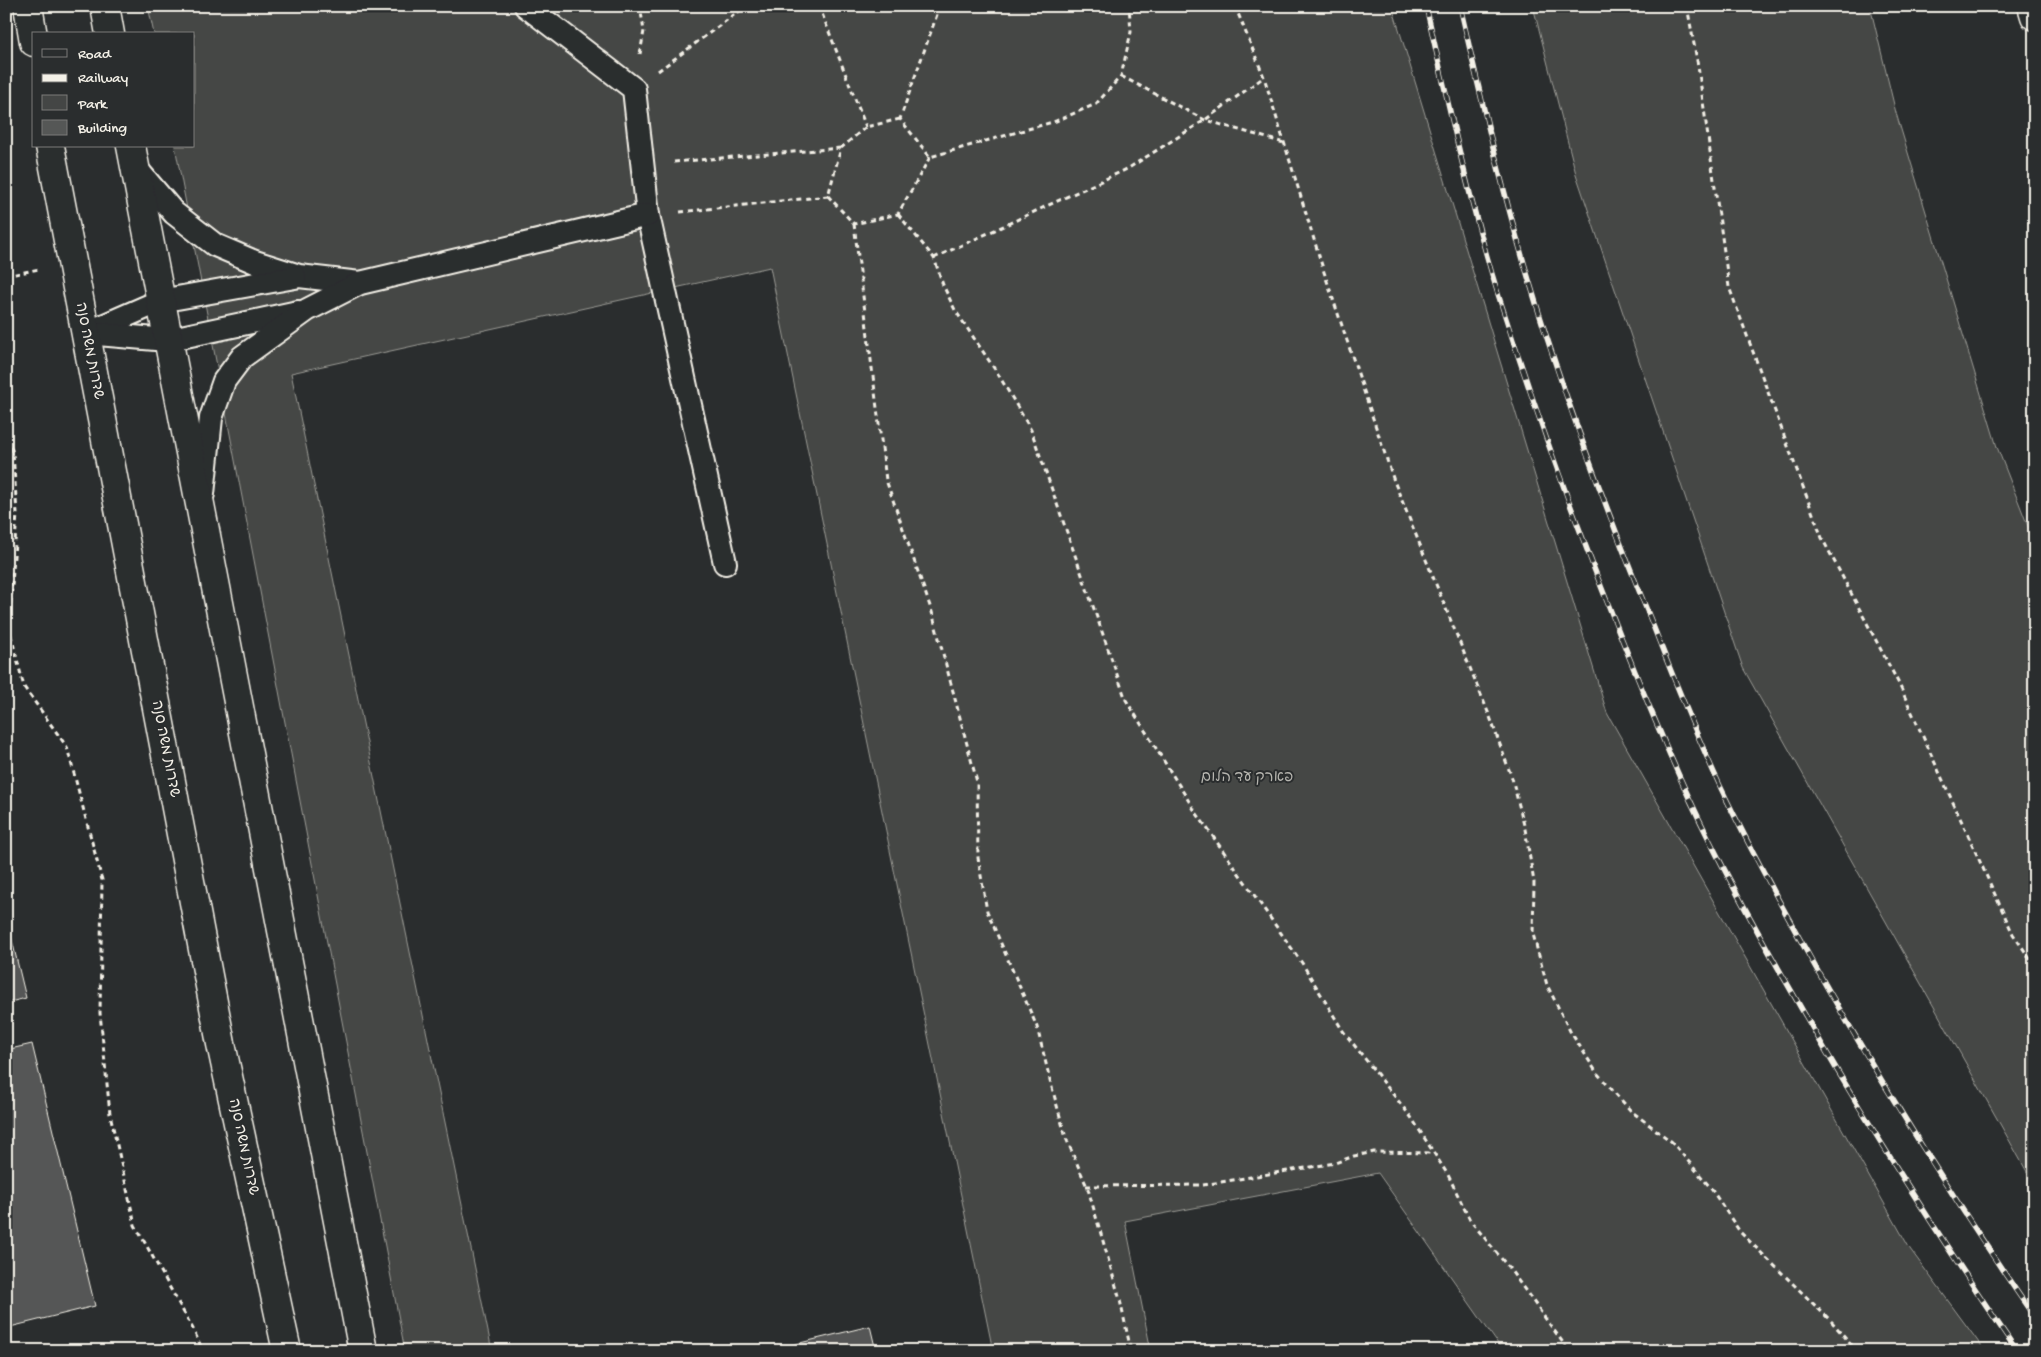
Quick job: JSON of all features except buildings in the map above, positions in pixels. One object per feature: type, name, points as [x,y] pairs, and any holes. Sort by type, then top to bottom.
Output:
[{"type":"main road","points":[[28,6],[32,32]]},
{"type":"main road","points":[[105,6],[110,32]]},
{"type":"main road","points":[[2032,6],[2035,16]]},
{"type":"main road","name":"שדרות משה סנה","points":[[50,148],[221,1044],[287,1351]]},
{"type":"main road","points":[[133,157],[363,1351]]},
{"type":"lane","points":[[526,6],[634,89],[648,216],[725,563]]},
{"type":"lane","points":[[133,157],[174,213],[215,245],[255,262],[299,276],[360,283]]},
{"type":"lane","points":[[201,512],[211,418],[224,381],[242,357],[307,310],[360,283],[648,216]]},
{"type":"lane","points":[[86,334],[160,301],[299,276]]},
{"type":"lane","points":[[86,334],[167,340],[307,310]]},
{"type":"path","points":[[634,89],[644,31],[640,6]]},
{"type":"path","points":[[634,89],[746,6]]},
{"type":"path","points":[[819,6],[866,127]]},
{"type":"path","points":[[900,119],[940,6]]},
{"type":"path","points":[[854,224],[898,214],[930,158],[1056,120],[1096,104],[1121,76],[1131,32],[1129,6]]},
{"type":"path","points":[[1235,6],[1264,77],[1324,272],[1394,481],[1490,717],[1512,778],[1525,829],[1534,882],[1533,934],[1547,986],[1570,1031],[1597,1073],[1631,1111],[1672,1142],[1710,1187],[1740,1232],[1832,1322],[1858,1351]]},
{"type":"path","points":[[1687,6],[1698,66],[1729,288],[1822,538],[1899,684],[2013,934],[2035,966]]},
{"type":"path","points":[[1121,76],[1205,120],[1284,142]]},
{"type":"path","points":[[934,258],[1126,168],[1205,120],[1264,77]]},
{"type":"path","points":[[828,196],[841,148],[866,127],[900,119]]},
{"type":"path","points":[[900,119],[930,158]]},
{"type":"path","points":[[642,164],[841,148]]},
{"type":"path","points":[[648,216],[828,196]]},
{"type":"path","points":[[828,196],[854,224],[886,480],[932,612],[977,782],[978,858],[987,911],[1038,1027],[1066,1138],[1086,1186],[1120,1300],[1131,1351]]},
{"type":"path","points":[[898,214],[934,258],[943,285],[955,310],[998,374],[1031,430],[1126,700],[1195,811],[1302,963],[1343,1031],[1411,1117],[1434,1153],[1470,1220],[1569,1351]]},
{"type":"path","points":[[6,439],[13,452],[17,514],[9,627],[24,687],[67,747],[102,880],[100,1013],[110,1114],[135,1225],[193,1329],[203,1351]]},
{"type":"path","points":[[1086,1186],[1203,1185],[1335,1163],[1354,1156],[1374,1152],[1434,1153]]},
{"type":"green space","name":"פארק עד הלום","points":[[148,6],[1392,6],[1607,713],[1910,1249],[1985,1351],[1503,1351],[1378,1173],[1125,1221],[1151,1351],[993,1351],[770,267],[291,373],[492,1351],[405,1351],[175,148],[195,148],[195,32],[154,32]]},
{"type":"green space","points":[[1533,6],[1870,6],[1896,113],[1997,447],[2035,544],[2035,1186],[1743,668],[1576,174]]},
{"type":"railway","points":[[1426,6],[1468,187],[1487,259],[1512,337],[1556,467],[1588,552],[1629,658],[1691,802],[1765,945],[1845,1084],[1900,1174],[2017,1351]]},
{"type":"railway","points":[[1460,6],[1510,212],[1557,368],[1587,456],[1703,749],[1755,856],[1842,1013],[1949,1189],[2035,1318]]}]
